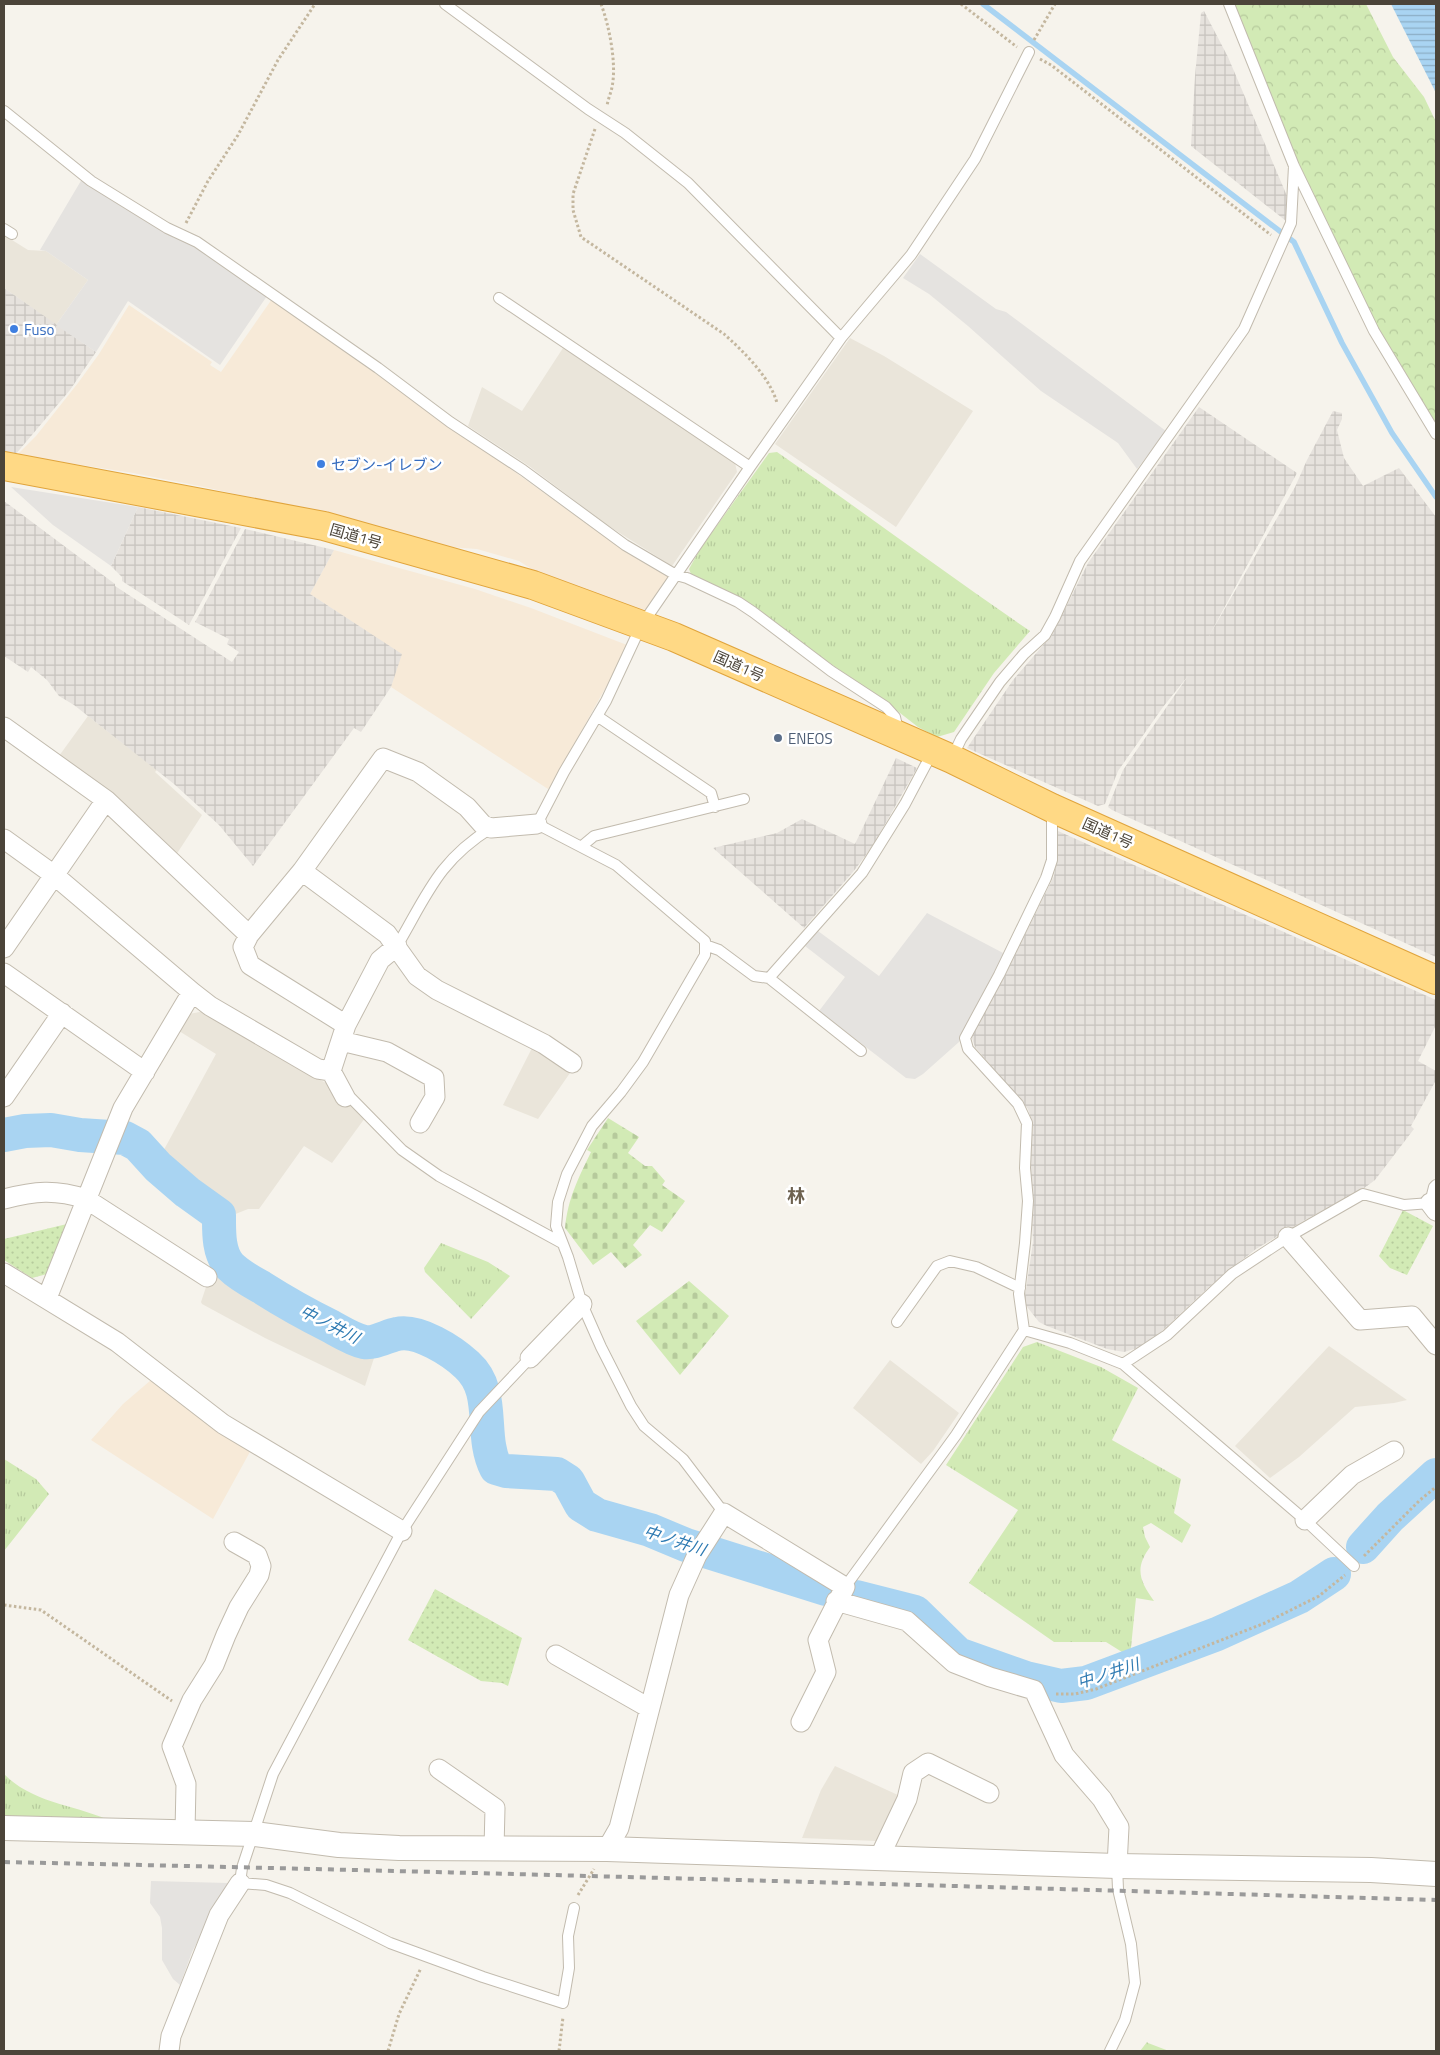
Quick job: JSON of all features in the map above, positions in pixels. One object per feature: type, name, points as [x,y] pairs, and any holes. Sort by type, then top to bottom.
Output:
[{"type":"highway","name":"国道1号","points":[[4,466],[324,526],[533,585],[674,637],[900,736],[1052,808],[1436,980]]},
{"type":"street","points":[[4,727],[106,800],[248,935]]},
{"type":"street","points":[[420,1123],[435,1097],[434,1078],[387,1052],[344,1033],[250,965],[243,947],[248,935],[302,870],[383,758],[418,772],[467,807],[483,825],[491,828],[538,824]]},
{"type":"street","points":[[4,948],[106,800]]},
{"type":"street","points":[[4,839],[54,875],[210,1006],[318,1069],[331,1071]]},
{"type":"street","points":[[302,870],[387,934],[417,976],[437,990],[544,1044],[572,1064]]},
{"type":"street","points":[[345,1097],[331,1071],[344,1033],[380,960],[397,946]]},
{"type":"street","points":[[4,973],[145,1072]]},
{"type":"street","points":[[47,1298],[123,1108],[192,992]]},
{"type":"street","points":[[4,1097],[62,1013]]},
{"type":"street","points":[[4,1199],[34,1192],[69,1194],[86,1199],[207,1277]]},
{"type":"street","points":[[1288,1237],[1360,1320],[1412,1316],[1436,1345]]},
{"type":"street","points":[[4,1273],[117,1342],[223,1424],[402,1531]]},
{"type":"street","points":[[530,1358],[582,1304]]},
{"type":"street","points":[[1305,1520],[1352,1474],[1394,1451]]},
{"type":"street","points":[[607,1849],[619,1828],[679,1595],[701,1549],[724,1513],[840,1594],[907,1621],[954,1663],[990,1677],[1034,1690],[1064,1755],[1102,1799],[1119,1827],[1117,1866]]},
{"type":"street","points":[[185,1832],[186,1784],[172,1746],[187,1712],[214,1665],[239,1607],[259,1575],[262,1566],[257,1555],[234,1542]]},
{"type":"street","points":[[800,1722],[826,1672],[818,1640],[840,1594]]},
{"type":"street","points":[[556,1656],[649,1708]]},
{"type":"street","points":[[879,1858],[908,1799],[913,1773],[928,1763],[989,1793]]},
{"type":"street","points":[[439,1769],[495,1808],[494,1849]]},
{"type":"street","points":[[4,1828],[254,1834],[339,1845],[399,1848],[607,1849],[1117,1866],[1362,1870],[1436,1874]]},
{"type":"street","points":[[169,2051],[171,2036],[219,1915],[240,1883]]},
{"type":"lane","points":[[445,4],[625,133],[688,183],[841,338]]},
{"type":"lane","points":[[1229,4],[1294,166],[1374,331],[1436,434]]},
{"type":"lane","points":[[724,1513],[683,1459],[644,1426],[632,1406],[601,1347],[582,1304],[568,1257],[556,1226],[558,1202],[567,1174],[592,1126],[643,1062],[705,955],[706,941],[616,865],[538,824],[564,772],[597,716],[641,626],[841,338],[911,254],[975,159],[1027,54]]},
{"type":"lane","points":[[4,112],[91,181],[167,228],[196,242],[378,368],[450,422],[523,470],[625,545],[676,575],[687,578],[738,602],[831,671],[886,707],[895,717],[900,736]]},
{"type":"lane","points":[[770,978],[862,873],[905,804],[942,755],[961,739],[1000,682],[1024,654],[1045,635],[1055,618],[1080,561],[1244,330],[1291,223],[1294,166]]},
{"type":"lane","points":[[499,298],[750,467]]},
{"type":"lane","points":[[597,716],[711,793],[714,807]]},
{"type":"lane","points":[[582,846],[594,836],[744,799]]},
{"type":"lane","points":[[840,1594],[956,1435],[1024,1330],[1020,1288],[1026,1243],[1028,1201],[1025,1168],[1027,1123],[1018,1104],[968,1049],[965,1038],[999,975],[1046,878],[1052,860],[1052,808]]},
{"type":"lane","points":[[397,946],[433,881],[451,858],[473,839],[491,828]]},
{"type":"lane","points":[[705,945],[719,950],[754,976],[770,978],[861,1050]]},
{"type":"lane","points":[[345,1097],[351,1098],[402,1150],[439,1176],[562,1244]]},
{"type":"lane","points":[[1123,1364],[1167,1335],[1232,1274],[1288,1237],[1363,1194],[1404,1205],[1433,1207],[1434,1188],[1436,1185]]},
{"type":"lane","points":[[897,1322],[937,1266],[950,1261],[976,1267],[1020,1288]]},
{"type":"lane","points":[[1024,1330],[1070,1343],[1123,1364],[1305,1520],[1354,1566]]},
{"type":"lane","points":[[530,1358],[479,1412],[402,1531],[273,1774],[242,1868],[240,1883],[266,1885],[290,1893],[390,1942],[563,2003],[569,1968],[568,1936],[574,1908]]},
{"type":"lane","points":[[1110,2051],[1125,2020],[1135,1982],[1131,1944],[1118,1889],[1117,1866]]},
{"type":"path","points":[[180,234],[208,181],[238,135],[278,60],[315,4]]},
{"type":"path","points":[[601,4],[613,59],[613,85],[593,133],[574,194],[573,210],[581,237],[724,334],[744,352],[762,375],[776,400],[781,422]]},
{"type":"path","points":[[961,4],[1027,54],[1059,71],[1283,243]]},
{"type":"path","points":[[1036,36],[1055,4]]},
{"type":"path","points":[[1034,1690],[1051,1694],[1075,1694],[1096,1689],[1265,1623],[1319,1596],[1354,1566],[1420,1500],[1436,1487]]},
{"type":"path","points":[[4,1605],[41,1610],[187,1712]]},
{"type":"path","points":[[574,1908],[579,1891],[590,1875]]},
{"type":"path","points":[[388,2051],[399,2014],[426,1956]]},
{"type":"path","points":[[558,2051],[562,2029],[563,2003]]},
{"type":"shaded area","points":[[1204,11],[1228,57],[1290,203],[1286,221],[1191,146],[1201,13]]},
{"type":"shaded area","points":[[82,179],[191,244],[267,296],[220,365],[128,301],[96,352],[56,325],[88,280],[46,251],[40,250]]},
{"type":"shaded area","points":[[4,235],[28,250],[46,251],[88,280],[56,325],[4,288]]},
{"type":"shaded area","points":[[920,254],[996,309],[1006,312],[1166,431],[1137,469],[1118,443],[1041,391],[929,294],[903,278]]},
{"type":"shaded area","points":[[4,288],[96,352],[70,390],[15,455],[4,452]]},
{"type":"shaded area","points":[[272,299],[424,408],[435,418],[501,462],[626,552],[668,577],[646,609],[640,611],[544,577],[519,561],[477,549],[448,547],[344,518],[204,487],[133,473],[17,455],[36,436],[78,383],[99,354],[129,305],[212,362],[210,365],[221,372]]},
{"type":"shaded area","points":[[850,338],[884,356],[973,411],[896,527],[775,444]]},
{"type":"shaded area","points":[[563,348],[735,463],[737,472],[672,566],[607,525],[529,466],[468,426],[482,387],[522,411]]},
{"type":"shaded area","points":[[1199,407],[1297,473],[1209,636],[1295,487],[1333,411],[1342,413],[1342,419],[1337,430],[1344,458],[1363,486],[1399,468],[1436,517],[1436,957],[1108,807],[1123,770],[1188,676],[1163,707],[1118,771],[1105,804],[1098,806],[967,748],[1013,680],[1052,635],[1088,563]]},
{"type":"shaded area","points":[[11,487],[138,507],[111,566],[53,525]]},
{"type":"shaded area","points":[[4,501],[115,584],[115,586],[232,662],[239,652],[227,644],[229,639],[195,622],[245,529],[334,550],[310,594],[402,654],[391,687],[361,732],[354,728],[253,866],[219,825],[174,784],[74,705],[59,696],[47,680],[31,667],[28,672],[4,656]]},
{"type":"shaded area","points":[[138,507],[241,528],[189,625],[122,581],[122,577],[111,566]]},
{"type":"shaded area","points":[[334,550],[475,589],[531,608],[627,645],[622,658],[548,789],[391,687],[401,654],[310,594]]},
{"type":"shaded area","points":[[88,716],[157,770],[155,772],[202,815],[176,855],[104,787],[59,756]]},
{"type":"shaded area","points":[[896,758],[917,768],[872,847],[853,872],[804,928],[713,848],[777,833],[802,819],[855,844]]},
{"type":"shaded area","points":[[1058,831],[1436,1000],[1436,1025],[1418,1061],[1436,1071],[1436,1080],[1411,1126],[1414,1129],[1375,1180],[1363,1189],[1256,1249],[1209,1287],[1160,1333],[1138,1348],[1124,1352],[1107,1349],[1047,1326],[1039,1322],[1024,1303],[1033,1242],[1029,1160],[1033,1126],[1028,1109],[975,1047],[971,1035],[1003,979],[1054,876],[1058,852],[1056,834]]},
{"type":"shaded area","points":[[927,913],[1005,954],[959,1042],[915,1079],[906,1078],[819,1011],[845,977],[805,946],[818,931],[879,976]]},
{"type":"shaded area","points":[[205,1011],[285,1061],[326,1083],[340,1106],[346,1100],[365,1118],[332,1163],[304,1146],[259,1209],[248,1209],[228,1217],[221,1203],[184,1179],[160,1157],[216,1054],[179,1031],[189,1014]]},
{"type":"shaded area","points":[[532,1048],[548,1056],[570,1073],[538,1119],[503,1105]]},
{"type":"shaded area","points":[[213,1266],[271,1303],[353,1348],[364,1351],[370,1350],[374,1358],[365,1386],[265,1338],[202,1304],[201,1302]]},
{"type":"shaded area","points":[[1329,1346],[1407,1400],[1355,1407],[1299,1457],[1270,1478],[1235,1446]]},
{"type":"shaded area","points":[[890,1360],[959,1413],[933,1451],[921,1464],[853,1408]]},
{"type":"shaded area","points":[[151,1380],[194,1413],[251,1450],[213,1519],[91,1440],[123,1404]]},
{"type":"shaded area","points":[[835,1766],[900,1796],[876,1841],[802,1838],[821,1790]]},
{"type":"shaded area","points":[[151,1881],[228,1883],[192,1952],[180,1985],[173,1979],[162,1960],[162,1928],[160,1917],[150,1903]]},
{"type":"green space","points":[[1225,4],[1366,4],[1393,57],[1424,97],[1436,122],[1436,428],[1368,326]]},
{"type":"green space","points":[[777,452],[1030,631],[994,673],[954,732],[937,737],[918,727],[730,593],[691,574],[689,569],[700,549],[769,453]]},
{"type":"green space","points":[[608,1118],[639,1137],[628,1153],[645,1166],[652,1166],[665,1181],[662,1185],[685,1201],[662,1232],[650,1225],[633,1245],[642,1255],[625,1268],[611,1252],[593,1265],[565,1228],[571,1198],[591,1152],[587,1150]]},
{"type":"green space","points":[[1403,1210],[1433,1226],[1407,1275],[1390,1268],[1379,1256]]},
{"type":"green space","points":[[67,1224],[47,1274],[32,1278],[4,1260],[4,1239]]},
{"type":"green space","points":[[441,1243],[488,1262],[510,1276],[471,1319],[425,1272],[424,1268]]},
{"type":"green space","points":[[689,1281],[729,1316],[680,1375],[636,1321]]},
{"type":"green space","points":[[1037,1342],[1101,1367],[1138,1388],[1112,1440],[1181,1479],[1174,1513],[1191,1525],[1182,1543],[1151,1523],[1143,1527],[1150,1547],[1142,1562],[1141,1575],[1145,1587],[1154,1601],[1136,1598],[1130,1657],[1106,1642],[1054,1642],[969,1583],[1018,1510],[946,1465],[1023,1347]]},
{"type":"green space","points":[[4,1459],[36,1479],[49,1494],[4,1551]]},
{"type":"green space","points":[[435,1589],[522,1638],[508,1686],[502,1683],[481,1681],[408,1640]]},
{"type":"green space","points":[[4,1774],[28,1792],[113,1822],[4,1820]]},
{"type":"green space","points":[[1148,2043],[1169,2051],[1140,2051]]},
{"type":"water","points":[[1391,4],[1436,4],[1436,93]]},
{"type":"waterway","points":[[983,4],[1294,242],[1342,343],[1392,433],[1436,497]]},
{"type":"waterway","name":"中ノ井川","points":[[4,1135],[25,1131],[51,1130],[80,1135],[125,1138],[138,1145],[158,1167],[187,1192],[219,1215],[220,1242],[223,1255],[230,1266],[244,1277],[355,1339],[368,1342],[397,1334],[415,1335],[434,1342],[467,1365],[476,1376],[482,1388],[491,1455],[496,1468],[506,1471],[557,1474],[568,1481],[581,1505],[597,1515],[650,1530],[686,1545],[826,1589]]},
{"type":"waterway","name":"中ノ井川","points":[[1363,1547],[1390,1517],[1436,1475]]},
{"type":"waterway","name":"中ノ井川","points":[[856,1597],[915,1612],[958,1654],[1026,1678],[1061,1686],[1086,1683],[1217,1634],[1299,1597],[1334,1574]]},
{"type":"railway","points":[[4,1862],[899,1884],[1436,1900]]},
{"type":"place","name":"Fuso","points":[[14,329]]},
{"type":"place","name":"セブン-イレブン","points":[[321,464]]},
{"type":"place","name":"ENEOS","points":[[778,738]]},
{"type":"district","name":"林","points":[[796,1195]]}]
